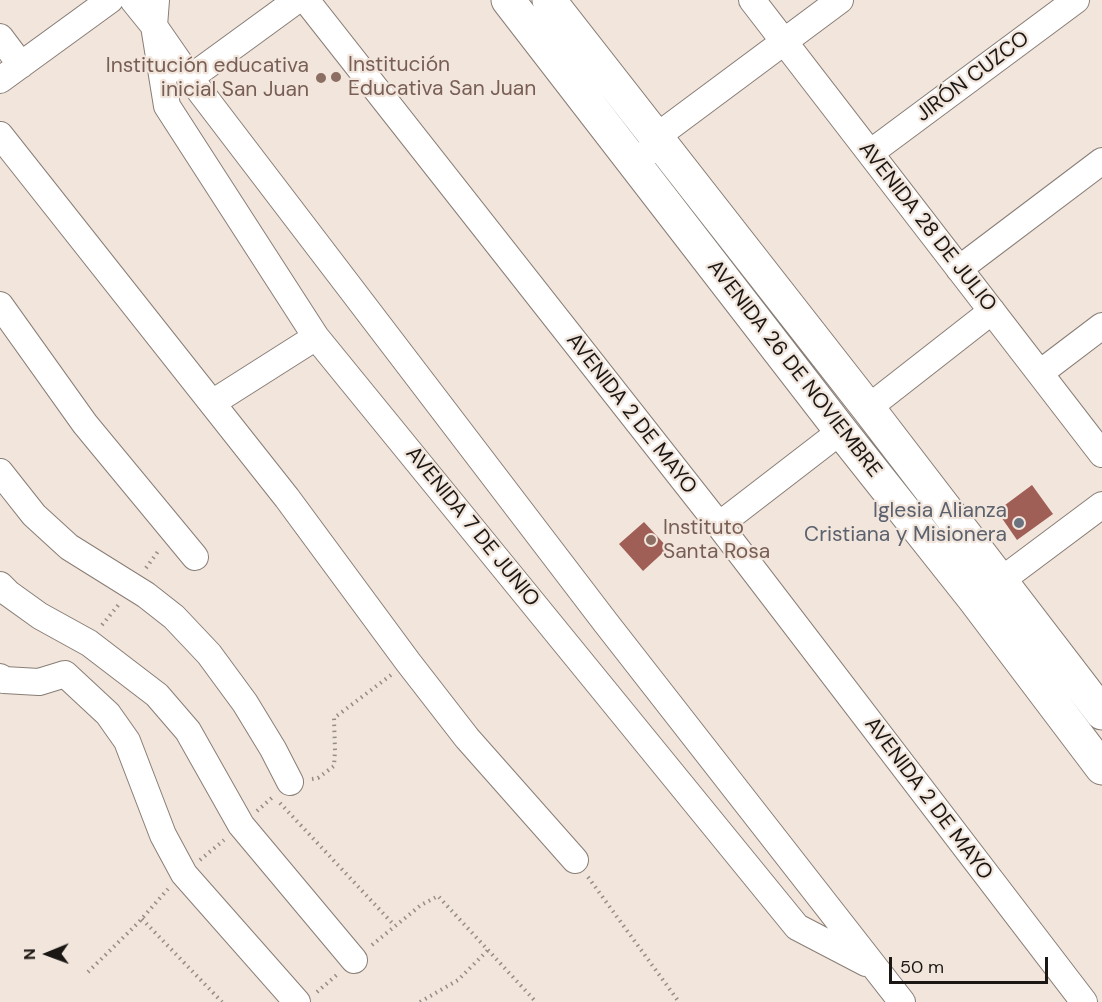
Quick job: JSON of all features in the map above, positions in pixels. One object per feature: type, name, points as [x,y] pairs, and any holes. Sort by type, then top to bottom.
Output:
[{"type":"main road","name":"AVENIDA 26 DE NOVIEMBRE","points":[[508,0],[842,431],[1102,713]]},
{"type":"main road","name":"AVENIDA 26 DE NOVIEMBRE","points":[[549,0],[868,408],[1102,768]]},
{"type":"street","points":[[0,80],[110,0]]},
{"type":"street","name":"AVENIDA 7 DE JUNIO","points":[[133,0],[599,614],[902,1002]]},
{"type":"street","points":[[154,26],[156,0]]},
{"type":"street","name":"AVENIDA 28 DE JULIO","points":[[752,0],[1102,454]]},
{"type":"street","points":[[640,170],[656,137],[840,0]]},
{"type":"street","name":"JIRÓN CUZCO","points":[[870,153],[1076,0]]},
{"type":"street","points":[[190,78],[307,1]]},
{"type":"street","name":"AVENIDA 2 DE MAYO","points":[[307,1],[719,525],[1084,1002]]},
{"type":"street","name":"AVENIDA 7 DE JUNIO","points":[[154,26],[167,106],[316,337],[797,927],[874,967]]},
{"type":"street","points":[[0,37],[21,65]]},
{"type":"street","points":[[0,135],[288,498],[467,738],[575,860]]},
{"type":"street","points":[[959,269],[1102,160]]},
{"type":"street","points":[[0,305],[85,424],[195,557]]},
{"type":"street","points":[[868,408],[992,311]]},
{"type":"street","points":[[1040,374],[1102,326]]},
{"type":"street","points":[[212,402],[316,337]]},
{"type":"street","points":[[719,525],[842,431]]},
{"type":"street","points":[[0,472],[33,515],[69,547],[174,616],[209,654],[245,703],[273,749],[282,789]]},
{"type":"street","points":[[988,590],[1102,505]]},
{"type":"street","points":[[0,585],[40,616],[89,643],[157,695],[188,730],[241,825],[354,960]]},
{"type":"street","points":[[0,677],[4,680],[39,682],[64,674],[108,714],[127,741],[163,835],[184,874],[297,1002]]},
{"type":"path","points":[[282,789],[394,925]]},
{"type":"path","points":[[575,860],[679,1002]]},
{"type":"path","points":[[88,972],[184,874]]},
{"type":"path","points":[[438,896],[536,1002]]},
{"type":"path","points":[[142,919],[222,1002]]},
{"type":"path","points":[[420,1002],[458,980],[488,950]]},
{"type":"building","points":[[1032,485],[1053,514],[1017,540],[997,511]]},
{"type":"building","points":[[644,522],[668,548],[643,571],[619,544]]},
{"type":"place","name":"Institución Educativa San Juan","points":[[336,77]]},
{"type":"place","name":"Institución educativa inicial San Juan","points":[[321,78]]},
{"type":"place","name":"Iglesia Alianza Cristiana y Misionera","points":[[1019,523]]},
{"type":"place","name":"Instituto Santa Rosa","points":[[651,540]]}]
